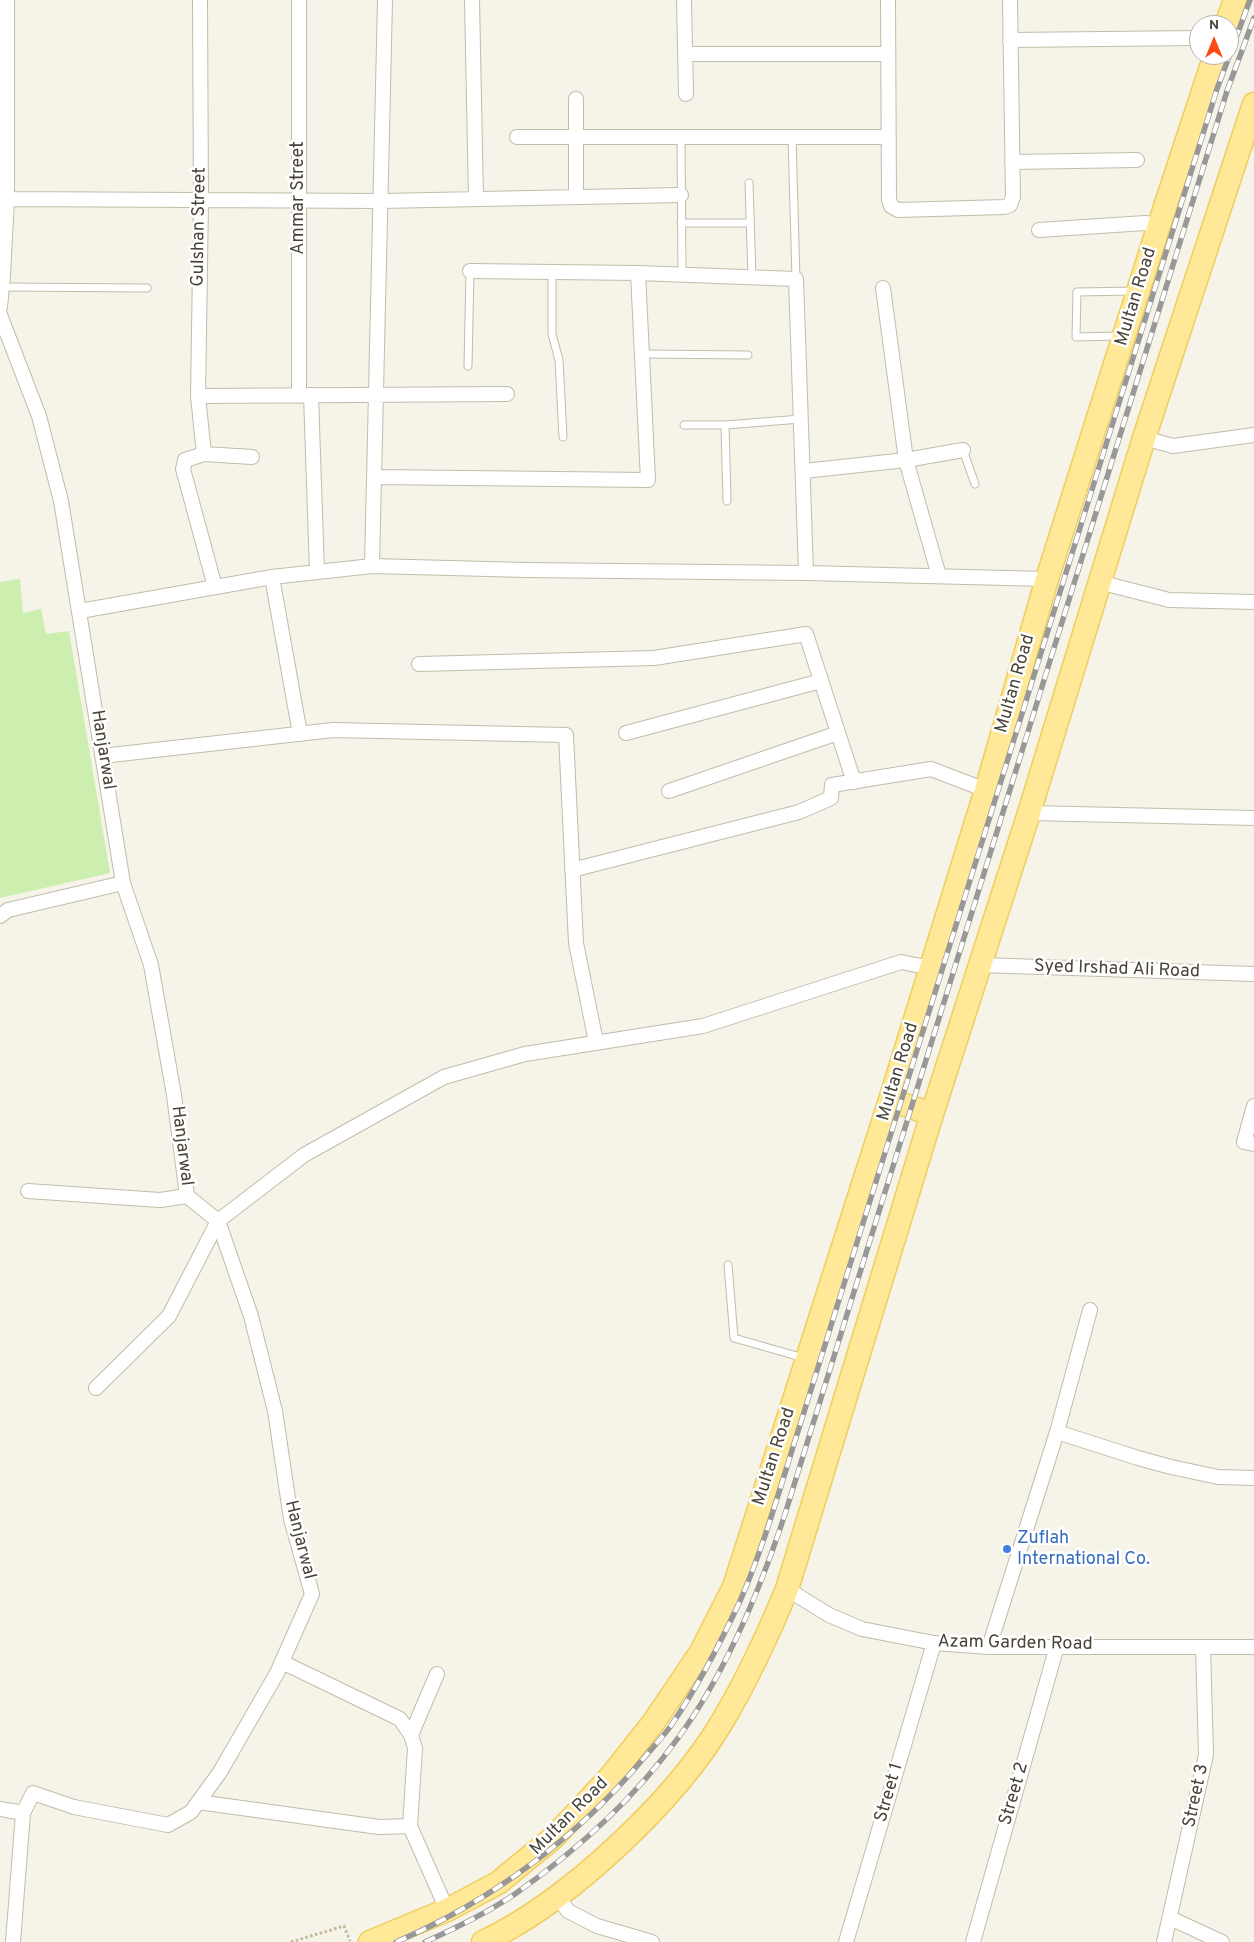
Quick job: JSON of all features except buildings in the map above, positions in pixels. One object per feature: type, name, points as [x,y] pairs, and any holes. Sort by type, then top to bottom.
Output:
[{"type":"main road","points":[[1230,15],[1235,0]]},
{"type":"main road","name":"Multan Road","points":[[370,1942],[447,1910],[498,1883],[554,1837],[611,1776],[653,1722],[702,1652],[734,1587],[931,968],[986,790],[1046,579],[1212,65]]},
{"type":"main road","points":[[483,1942],[528,1917],[588,1872],[660,1804],[721,1724],[764,1643],[787,1589],[932,1114],[1029,813],[1144,438],[1254,104]]},
{"type":"main road","points":[[890,1100],[932,1114]]},
{"type":"street","points":[[0,307],[8,199],[3,143],[8,0]]},
{"type":"street","name":"Gulshan Street","points":[[200,0],[201,201],[198,396],[204,454]]},
{"type":"street","name":"Ammar Street","points":[[299,0],[299,200],[305,395],[317,572]]},
{"type":"street","points":[[372,566],[385,0]]},
{"type":"street","points":[[472,0],[476,199]]},
{"type":"street","points":[[684,0],[686,94]]},
{"type":"street","points":[[888,0],[889,199],[891,206],[898,210],[1004,207],[1010,204],[1012,197],[1010,0]]},
{"type":"street","points":[[1010,40],[1189,38]]},
{"type":"street","points":[[685,54],[888,54]]},
{"type":"street","points":[[576,99],[576,197]]},
{"type":"street","points":[[517,137],[889,137]]},
{"type":"street","points":[[1012,162],[1137,160]]},
{"type":"street","points":[[8,199],[381,201],[681,195]]},
{"type":"street","points":[[1038,230],[1145,223],[1159,226]]},
{"type":"street","points":[[470,271],[638,273],[796,278],[806,573]]},
{"type":"street","points":[[374,477],[648,480],[638,273]]},
{"type":"street","points":[[882,288],[906,460],[939,576]]},
{"type":"street","name":"Hanjarwal","points":[[0,315],[39,416],[61,500],[123,883],[151,965],[174,1095],[187,1196],[218,1221],[252,1316],[274,1411],[291,1519],[312,1594],[282,1662],[220,1772],[191,1812],[168,1825],[74,1807],[33,1793],[22,1813]]},
{"type":"street","points":[[198,396],[507,394]]},
{"type":"street","points":[[1144,438],[1173,446],[1254,435]]},
{"type":"street","points":[[804,471],[906,460],[963,450]]},
{"type":"street","points":[[216,587],[183,469],[185,460],[204,454],[252,457]]},
{"type":"street","points":[[80,612],[272,576],[372,566],[1046,579]]},
{"type":"street","points":[[272,576],[300,734]]},
{"type":"street","points":[[1099,582],[1169,600],[1254,602]]},
{"type":"street","points":[[419,664],[654,658],[806,634],[854,782]]},
{"type":"street","points":[[626,732],[821,682]]},
{"type":"street","points":[[102,756],[333,730],[566,735],[576,943],[596,1042]]},
{"type":"street","points":[[669,791],[838,733]]},
{"type":"street","points":[[572,870],[799,812],[831,798],[832,785],[931,769],[986,790]]},
{"type":"street","points":[[1029,813],[1254,818]]},
{"type":"street","points":[[0,916],[8,910],[123,883]]},
{"type":"street","points":[[96,1388],[169,1316],[218,1221],[304,1155],[444,1077],[525,1054],[703,1026],[901,962],[931,968]]},
{"type":"street","name":"Syed Irshad Ali Road","points":[[980,965],[1254,974]]},
{"type":"street","points":[[1254,1106],[1244,1142],[1254,1144]]},
{"type":"street","points":[[28,1191],[160,1200],[187,1196]]},
{"type":"street","points":[[990,1646],[1057,1432],[1090,1310]]},
{"type":"street","points":[[1057,1432],[1171,1467],[1218,1477],[1254,1478]]},
{"type":"street","name":"Azam Garden Road","points":[[787,1589],[829,1615],[862,1629],[934,1643],[990,1646],[1254,1647]]},
{"type":"street","name":"Street 1","points":[[846,1942],[934,1643]]},
{"type":"street","name":"Street 2","points":[[973,1942],[1057,1646]]},
{"type":"street","name":"Street 3","points":[[1164,1942],[1206,1755],[1203,1647]]},
{"type":"street","points":[[282,1662],[400,1719],[411,1735],[415,1748],[410,1826],[447,1910]]},
{"type":"street","points":[[411,1735],[437,1674]]},
{"type":"street","points":[[198,1802],[379,1827],[410,1826]]},
{"type":"street","points":[[0,1809],[22,1813],[13,1942]]},
{"type":"street","points":[[557,1896],[568,1911],[596,1926],[652,1942]]},
{"type":"street","points":[[1170,1918],[1222,1942]]},
{"type":"lane","points":[[681,137],[682,275]]},
{"type":"lane","points":[[792,137],[796,278]]},
{"type":"lane","points":[[749,183],[752,277]]},
{"type":"lane","points":[[681,223],[750,223]]},
{"type":"lane","points":[[468,366],[470,271]]},
{"type":"lane","points":[[552,272],[552,334],[559,360],[563,437]]},
{"type":"lane","points":[[2,279],[147,288]]},
{"type":"lane","points":[[1125,336],[1076,337],[1077,292],[1139,290]]},
{"type":"lane","points":[[642,354],[748,355]]},
{"type":"lane","points":[[684,425],[725,425],[802,419]]},
{"type":"lane","points":[[725,425],[727,500]]},
{"type":"lane","points":[[963,450],[975,484]]},
{"type":"lane","points":[[728,1265],[734,1338],[807,1359]]},
{"type":"path","points":[[291,1942],[344,1926],[351,1942]]},
{"type":"green space","points":[[20,579],[23,613],[41,609],[46,634],[69,631],[110,873],[0,898],[0,582]]},
{"type":"railway","points":[[396,1942],[431,1926],[498,1887],[561,1841],[590,1815],[617,1788],[670,1727],[708,1666],[740,1601],[765,1536],[779,1492],[1217,89],[1250,0]]},
{"type":"railway","points":[[425,1942],[471,1920],[515,1894],[582,1842],[624,1802],[661,1760],[695,1713],[726,1659],[753,1601],[785,1514],[1227,91],[1254,18]]},
{"type":"place","name":"Zuflah International Co.","points":[[1007,1549]]}]
